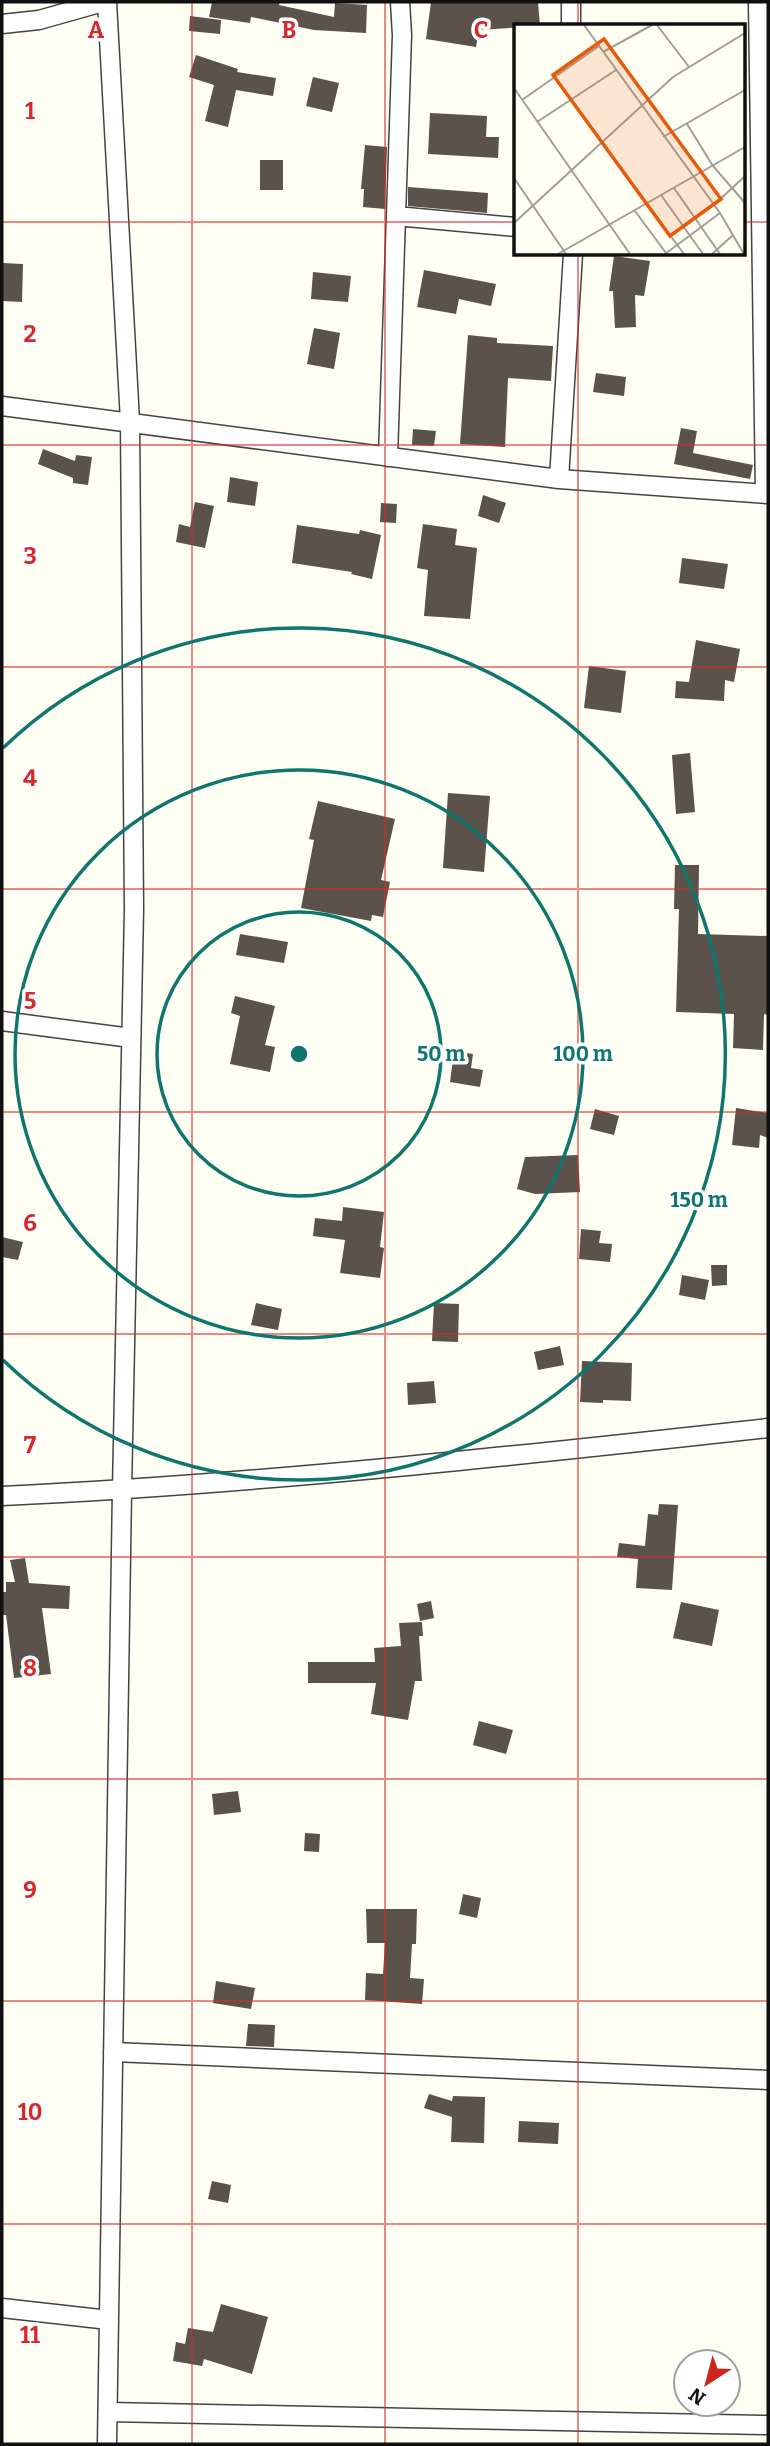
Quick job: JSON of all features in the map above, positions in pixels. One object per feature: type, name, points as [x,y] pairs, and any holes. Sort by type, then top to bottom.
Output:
[{"type":"street","points":[[2,24],[39,20],[105,2],[130,421],[134,910],[107,2444]]},
{"type":"street","points":[[388,457],[402,35],[400,2]]},
{"type":"street","points":[[571,2],[571,24]]},
{"type":"street","points":[[2,406],[559,479],[767,494],[758,2]]},
{"type":"street","points":[[396,216],[514,227]]},
{"type":"street","points":[[559,479],[573,256]]},
{"type":"street","points":[[2,1021],[131,1038]]},
{"type":"street","points":[[2,1496],[122,1490],[564,1451],[768,1428]]},
{"type":"street","points":[[113,2052],[768,2080]]},
{"type":"street","points":[[2,2308],[109,2320]]},
{"type":"street","points":[[108,2412],[768,2425]]},
{"type":"building","points":[[212,2],[280,2],[279,5],[334,17],[335,3],[367,5],[366,33],[314,30],[251,17],[250,23],[209,17]]},
{"type":"building","points":[[431,2],[538,2],[540,24],[514,24],[514,28],[479,30],[476,47],[426,39]]},
{"type":"building","points":[[190,16],[221,20],[220,34],[189,31]]},
{"type":"building","points":[[196,55],[238,69],[237,72],[276,78],[273,96],[236,90],[228,127],[205,121],[214,85],[189,77]]},
{"type":"building","points":[[313,77],[339,83],[332,112],[306,106]]},
{"type":"building","points":[[430,113],[487,116],[486,137],[499,137],[498,158],[428,154]]},
{"type":"building","points":[[365,145],[387,147],[385,209],[363,207],[364,189],[361,189]]},
{"type":"building","points":[[260,160],[283,160],[283,190],[260,190]]},
{"type":"building","points":[[408,187],[488,193],[487,213],[408,206]]},
{"type":"building","points":[[614,256],[650,261],[644,296],[635,295],[636,327],[615,328],[613,291],[609,291]]},
{"type":"building","points":[[2,263],[23,264],[22,302],[2,301]]},
{"type":"building","points":[[424,270],[496,284],[491,306],[459,299],[456,314],[417,307]]},
{"type":"building","points":[[313,272],[351,276],[348,302],[311,299]]},
{"type":"building","points":[[314,328],[340,333],[334,369],[307,364]]},
{"type":"building","points":[[468,335],[497,338],[497,343],[553,346],[551,381],[508,378],[505,447],[460,444]]},
{"type":"building","points":[[596,373],[626,377],[624,396],[593,392]]},
{"type":"building","points":[[681,428],[697,431],[693,453],[753,465],[750,479],[674,464]]},
{"type":"building","points":[[413,429],[436,431],[434,446],[412,445]]},
{"type":"building","points":[[43,449],[75,461],[76,455],[92,457],[88,485],[73,483],[73,478],[38,464]]},
{"type":"building","points":[[230,477],[258,482],[255,506],[227,502]]},
{"type":"building","points":[[483,495],[506,503],[499,523],[478,516]]},
{"type":"building","points":[[195,502],[214,506],[205,548],[176,542],[179,524],[190,527]]},
{"type":"building","points":[[381,503],[397,504],[396,523],[380,522]]},
{"type":"building","points":[[423,524],[457,529],[455,545],[477,548],[470,619],[424,616],[428,570],[417,568]]},
{"type":"building","points":[[297,525],[359,534],[360,530],[381,535],[372,579],[351,574],[352,572],[292,563]]},
{"type":"building","points":[[682,558],[728,564],[724,589],[679,583]]},
{"type":"building","points":[[696,640],[740,649],[734,682],[725,680],[724,701],[675,698],[676,681],[689,682]]},
{"type":"building","points":[[589,666],[626,671],[621,713],[584,708]]},
{"type":"building","points":[[690,753],[695,812],[676,814],[672,755]]},
{"type":"building","points":[[448,793],[490,796],[484,872],[443,868]]},
{"type":"building","points":[[318,801],[395,819],[381,880],[390,882],[383,917],[372,915],[371,921],[301,908],[314,840],[309,839]]},
{"type":"building","points":[[675,865],[699,865],[698,934],[768,936],[768,1015],[764,1014],[763,1050],[733,1048],[734,1014],[676,1012],[679,909],[674,909]]},
{"type":"building","points":[[240,934],[288,942],[284,963],[236,955]]},
{"type":"building","points":[[235,996],[275,1006],[265,1045],[275,1047],[270,1072],[230,1064],[240,1016],[231,1013]]},
{"type":"building","points":[[454,1051],[473,1054],[471,1068],[483,1070],[480,1087],[450,1082]]},
{"type":"building","points":[[736,1108],[768,1113],[768,1138],[760,1135],[759,1148],[732,1145]]},
{"type":"building","points":[[595,1109],[619,1116],[614,1135],[590,1129]]},
{"type":"building","points":[[578,1155],[580,1192],[535,1194],[517,1189],[525,1157]]},
{"type":"building","points":[[343,1207],[384,1212],[380,1247],[384,1248],[380,1278],[340,1273],[345,1240],[313,1236],[315,1218],[342,1221]]},
{"type":"building","points":[[581,1229],[601,1231],[599,1243],[612,1244],[610,1262],[579,1259]]},
{"type":"building","points":[[2,1237],[23,1242],[18,1260],[2,1257]]},
{"type":"building","points":[[711,1265],[727,1265],[727,1285],[712,1286]]},
{"type":"building","points":[[682,1275],[709,1280],[705,1300],[679,1295]]},
{"type":"building","points":[[256,1303],[282,1309],[278,1330],[251,1325]]},
{"type":"building","points":[[434,1303],[459,1304],[458,1342],[432,1341]]},
{"type":"building","points":[[560,1346],[564,1365],[538,1370],[534,1352]]},
{"type":"building","points":[[582,1361],[632,1363],[631,1401],[580,1402]]},
{"type":"building","points":[[434,1381],[436,1403],[408,1405],[407,1383]]},
{"type":"building","points":[[659,1504],[678,1505],[672,1590],[636,1588],[638,1559],[617,1557],[619,1543],[645,1546],[648,1514],[658,1515]]},
{"type":"building","points":[[25,1558],[29,1583],[70,1586],[69,1609],[42,1608],[51,1674],[14,1678],[6,1615],[2,1615],[2,1592],[6,1592],[6,1582],[15,1582],[10,1560]]},
{"type":"building","points":[[431,1601],[434,1618],[420,1621],[417,1604]]},
{"type":"building","points":[[681,1602],[719,1610],[712,1646],[673,1638]]},
{"type":"building","points":[[422,1622],[423,1636],[419,1636],[422,1681],[415,1681],[408,1720],[371,1714],[376,1683],[308,1683],[308,1662],[375,1662],[374,1648],[401,1646],[399,1623]]},
{"type":"building","points":[[479,1721],[513,1730],[506,1754],[473,1745]]},
{"type":"building","points":[[238,1791],[241,1812],[214,1815],[212,1794]]},
{"type":"building","points":[[305,1833],[320,1834],[319,1852],[304,1851]]},
{"type":"building","points":[[463,1894],[481,1898],[477,1918],[459,1914]]},
{"type":"building","points":[[366,1909],[417,1909],[416,1944],[412,1944],[410,1978],[424,1979],[422,2004],[365,2000],[366,1973],[383,1974],[385,1943],[367,1943]]},
{"type":"building","points":[[216,1981],[255,1988],[251,2009],[213,2003]]},
{"type":"building","points":[[248,2024],[275,2025],[274,2047],[246,2046]]},
{"type":"building","points":[[429,2094],[452,2101],[453,2096],[485,2097],[484,2143],[451,2142],[452,2117],[424,2108]]},
{"type":"building","points":[[519,2121],[559,2123],[558,2144],[518,2142]]},
{"type":"building","points":[[212,2181],[231,2185],[228,2203],[208,2199]]},
{"type":"building","points":[[221,2304],[268,2317],[252,2374],[204,2359],[202,2366],[173,2361],[176,2342],[185,2344],[188,2328],[213,2332]]}]
